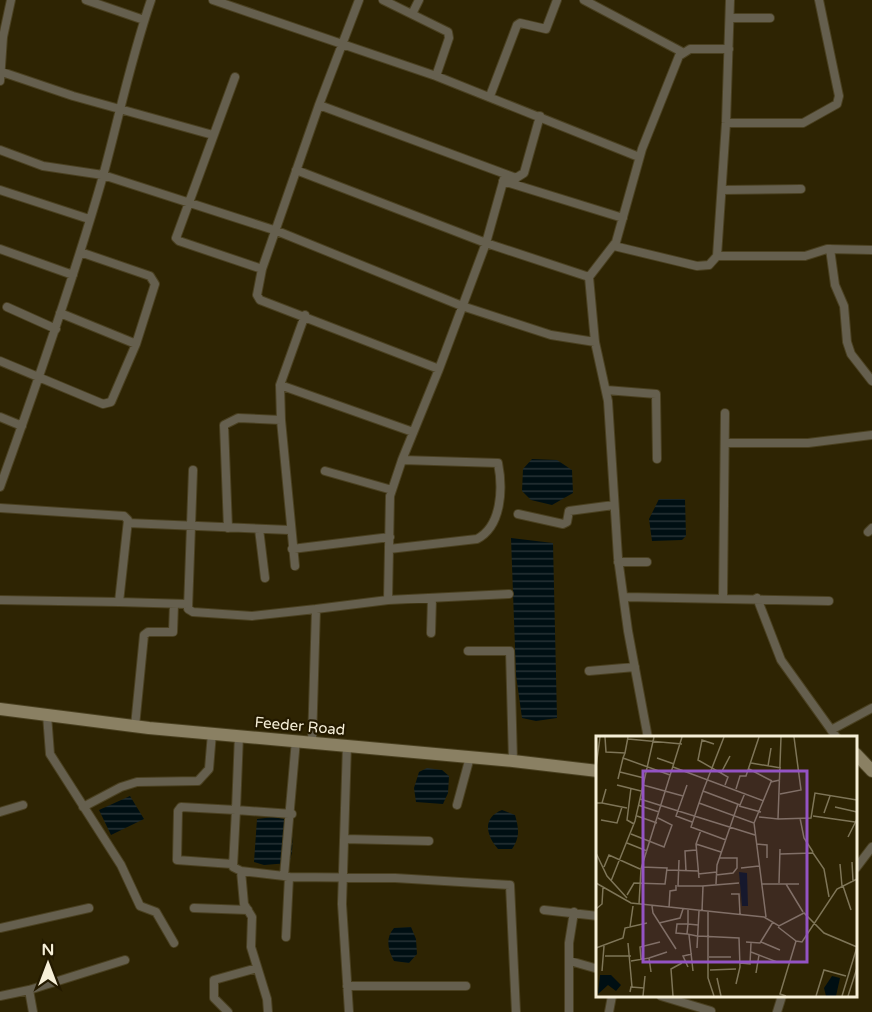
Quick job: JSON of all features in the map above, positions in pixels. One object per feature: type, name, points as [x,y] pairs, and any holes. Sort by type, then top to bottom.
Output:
[{"type":"street","points":[[11,0],[2,36],[1,76],[213,135]]},
{"type":"street","points":[[86,0],[144,20]]},
{"type":"street","points":[[0,487],[40,377],[80,252],[151,0]]},
{"type":"street","points":[[213,0],[342,46],[436,76],[639,157]]},
{"type":"street","points":[[359,0],[319,105],[256,289],[260,300],[305,315],[440,369]]},
{"type":"street","points":[[383,0],[413,12],[449,33],[436,76]]},
{"type":"street","points":[[413,12],[419,0]]},
{"type":"street","points":[[490,96],[517,25],[520,23],[546,29],[557,0]]},
{"type":"street","points":[[584,0],[682,52],[696,48],[729,49]]},
{"type":"street","points":[[614,246],[697,266],[709,265],[717,256],[726,123],[730,0]]},
{"type":"street","points":[[726,123],[802,123],[837,104],[839,96],[819,0]]},
{"type":"street","points":[[730,18],[770,18]]},
{"type":"street","points":[[648,736],[618,562],[613,456],[606,390],[595,342],[590,277],[614,246],[639,157],[660,100],[682,52]]},
{"type":"street","points":[[235,77],[187,202],[177,240],[262,269]]},
{"type":"street","points":[[319,105],[504,178],[623,218]]},
{"type":"street","points":[[504,178],[516,178],[524,173],[540,116]]},
{"type":"street","points":[[0,150],[43,166],[103,175],[277,231],[462,306],[551,335],[595,342]]},
{"type":"street","points":[[296,170],[486,243],[590,277]]},
{"type":"street","points":[[388,600],[392,490],[413,432],[440,369],[486,243],[504,178]]},
{"type":"street","points":[[722,190],[801,189]]},
{"type":"street","points":[[0,190],[89,219]]},
{"type":"street","points":[[0,249],[72,275]]},
{"type":"street","points":[[717,256],[805,256],[830,249],[872,250]]},
{"type":"street","points":[[830,249],[835,285],[844,306],[849,348],[872,381]]},
{"type":"street","points":[[0,361],[103,404],[109,404],[136,344],[155,291],[154,281],[150,276],[80,252]]},
{"type":"street","points":[[7,307],[56,328]]},
{"type":"street","points":[[60,313],[136,344]]},
{"type":"street","points":[[295,566],[280,420],[280,385],[305,315]]},
{"type":"street","points":[[280,385],[413,432]]},
{"type":"street","points":[[606,390],[655,392],[657,459]]},
{"type":"street","points":[[723,597],[725,413]]},
{"type":"street","points":[[0,417],[22,426]]},
{"type":"street","points":[[228,528],[224,424],[237,418],[280,420]]},
{"type":"street","points":[[725,443],[808,443],[872,435]]},
{"type":"street","points":[[389,549],[477,539],[483,535],[498,515],[499,465],[496,462],[402,460]]},
{"type":"street","points":[[193,470],[187,604],[194,612],[237,616],[388,600],[509,594]]},
{"type":"street","points":[[325,471],[392,490]]},
{"type":"street","points":[[518,514],[563,524],[567,522],[569,511],[614,504]]},
{"type":"street","points":[[0,508],[128,518],[118,602]]},
{"type":"street","points":[[128,523],[290,530]]},
{"type":"street","points":[[259,529],[265,578]]},
{"type":"street","points":[[292,549],[390,537]]},
{"type":"street","points":[[618,562],[647,562]]},
{"type":"street","points":[[625,597],[723,597],[829,601]]},
{"type":"street","points":[[431,633],[432,598]]},
{"type":"street","points":[[757,598],[782,660],[836,736]]},
{"type":"street","points":[[0,600],[187,604]]},
{"type":"street","points":[[135,726],[144,635],[148,632],[173,632],[174,604]]},
{"type":"street","points":[[312,742],[316,609]]},
{"type":"street","points":[[468,651],[510,651],[513,761]]},
{"type":"street","points":[[589,671],[635,667]]},
{"type":"street","points":[[831,730],[872,708]]},
{"type":"street","name":"Feeder Road","points":[[0,709],[135,726],[596,771]]},
{"type":"street","points":[[47,715],[50,754],[121,865],[140,906],[156,912],[174,943]]},
{"type":"street","points":[[83,807],[121,787],[137,782],[198,781],[209,769],[212,733]]},
{"type":"street","points":[[232,864],[240,735]]},
{"type":"street","points":[[286,938],[287,876],[296,740]]},
{"type":"street","points":[[347,745],[343,878],[349,1012]]},
{"type":"street","points":[[857,756],[872,771]]},
{"type":"street","points":[[457,805],[470,758]]},
{"type":"street","points":[[0,813],[23,805]]},
{"type":"street","points":[[292,814],[181,807],[178,811],[178,861],[232,864],[241,871],[287,876],[395,878],[510,885],[516,1012]]},
{"type":"street","points":[[344,839],[429,841]]},
{"type":"street","points":[[857,866],[872,847]]},
{"type":"street","points":[[241,871],[244,904],[252,917],[251,947],[267,999],[268,1012]]},
{"type":"street","points":[[0,928],[89,908]]},
{"type":"street","points":[[194,908],[248,910]]},
{"type":"street","points":[[544,910],[596,916]]},
{"type":"street","points":[[569,1012],[569,943],[574,912]]},
{"type":"street","points":[[0,996],[29,990],[124,960]]},
{"type":"street","points":[[570,961],[596,969]]},
{"type":"street","points":[[228,1012],[214,998],[214,980],[257,968]]},
{"type":"street","points":[[347,986],[466,986]]},
{"type":"street","points":[[29,990],[33,1012]]},
{"type":"street","points":[[609,1012],[612,997]]},
{"type":"street","points":[[663,997],[711,1011]]},
{"type":"street","points":[[777,1012],[782,997]]},
{"type":"shaded area","points":[[532,459],[557,460],[572,470],[573,493],[552,505],[531,500],[522,491],[523,469]]},
{"type":"shaded area","points":[[659,499],[685,499],[686,536],[682,540],[652,541],[649,519]]},
{"type":"shaded area","points":[[511,538],[553,543],[557,718],[536,721],[522,718],[516,675]]},
{"type":"shaded area","points":[[427,768],[442,770],[449,776],[448,793],[443,804],[416,802],[414,788],[419,772]]},
{"type":"shaded area","points":[[130,796],[144,819],[111,835],[99,810]]},
{"type":"shaded area","points":[[502,810],[515,815],[518,837],[512,849],[498,849],[489,833],[491,818]]},
{"type":"shaded area","points":[[274,817],[289,820],[292,853],[289,863],[264,865],[254,862],[257,819]]},
{"type":"shaded area","points":[[411,927],[416,939],[417,954],[409,963],[394,961],[388,944],[391,932],[394,928]]}]
